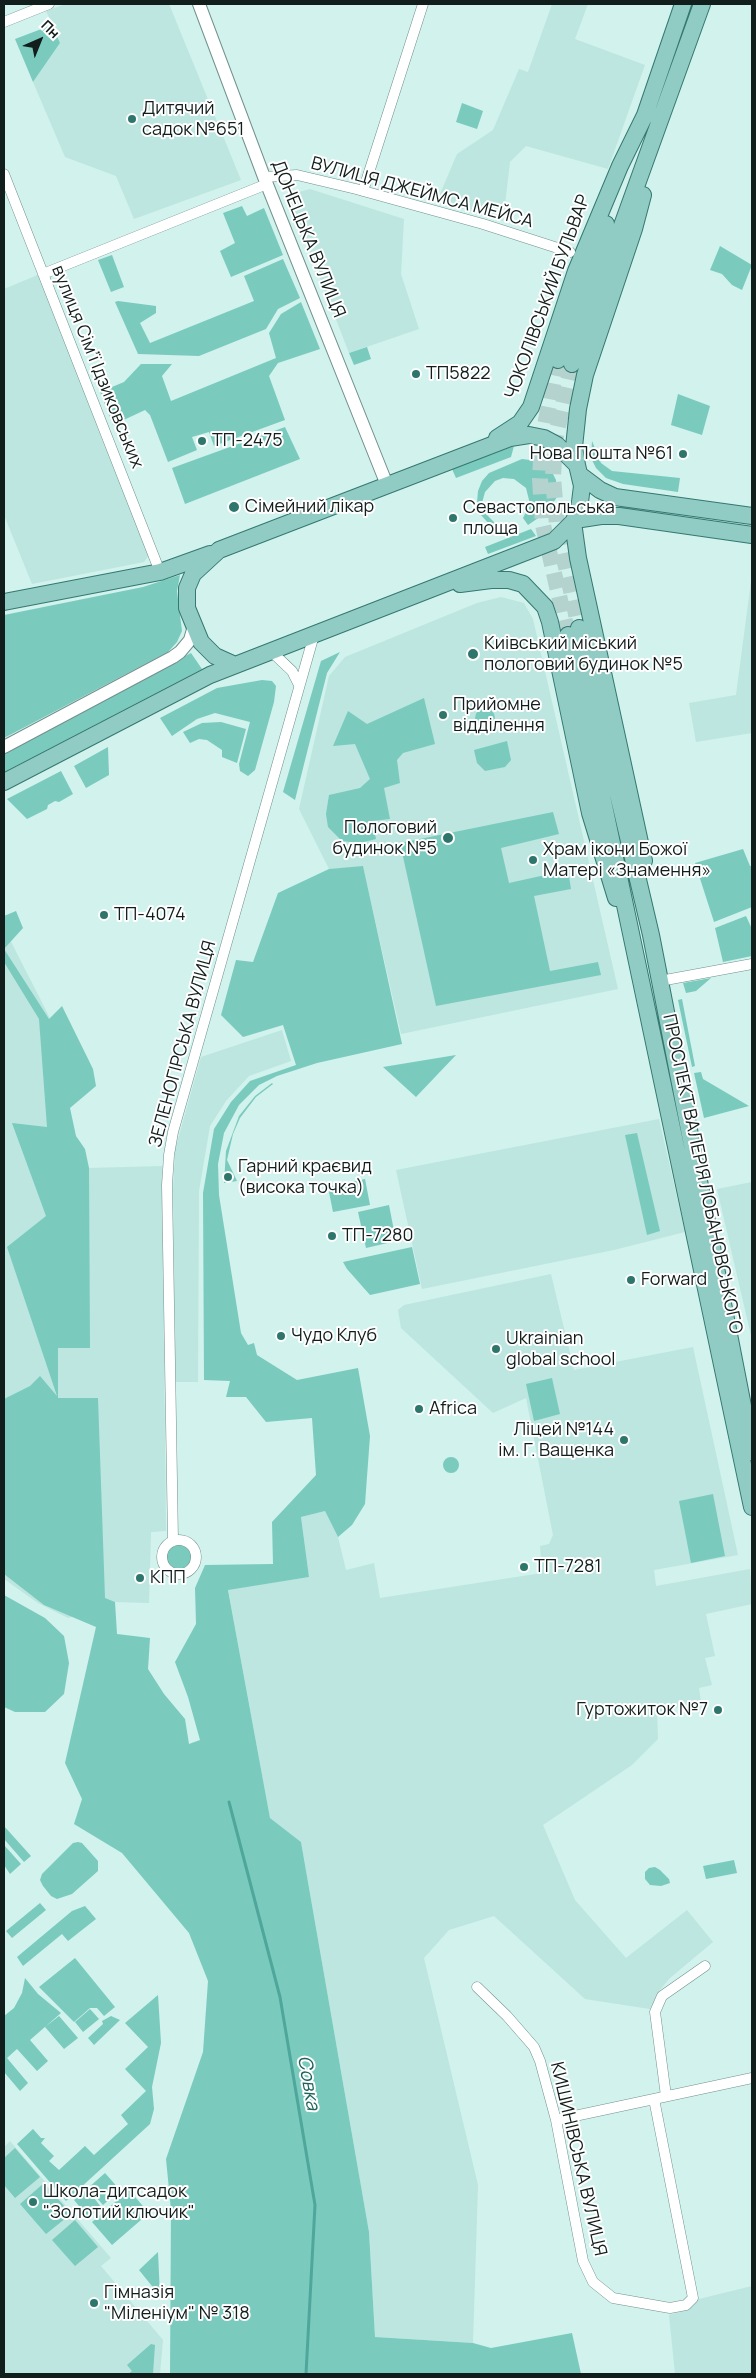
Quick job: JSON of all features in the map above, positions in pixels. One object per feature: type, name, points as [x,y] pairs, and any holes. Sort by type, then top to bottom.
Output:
[{"type":"main road","name":"ЧОКОЛІВСЬКИЙ БУЛЬВАР","points":[[578,470],[574,447],[578,409],[585,375],[634,229],[655,112],[683,4]]},
{"type":"main road","name":"ЧОКОЛІВСЬКИЙ БУЛЬВАР","points":[[565,362],[655,112],[702,4]]},
{"type":"main road","name":"ЧОКОЛІВСЬКИЙ БУЛЬВАР","points":[[475,450],[505,434],[520,422],[531,407],[576,271],[620,166],[655,112]]},
{"type":"main road","points":[[4,602],[160,572],[510,438],[529,436],[557,444],[578,470],[600,490],[615,497],[752,516]]},
{"type":"main road","points":[[4,782],[202,679],[554,541],[574,521],[582,500],[578,470]]},
{"type":"main road","points":[[574,521],[601,516],[619,516],[752,535]]},
{"type":"main road","name":"ПРОСПЕКТ ВАЛЕРІЯ ЛОБАНОВСЬКОГО","points":[[574,521],[578,558],[647,877],[651,935]]},
{"type":"main road","points":[[219,550],[193,574],[187,588],[187,608],[201,642],[215,656],[235,665]]},
{"type":"main road","name":"ПРОСПЕКТ ВАЛЕРІЯ ЛОБАНОВСЬКОГО","points":[[433,588],[491,580],[509,580],[523,584],[545,607],[550,622],[590,813],[610,884],[633,938]]},
{"type":"main road","name":"ПРОСПЕКТ ВАЛЕРІЯ ЛОБАНОВСЬКОГО","points":[[752,1452],[651,935],[573,632],[698,1257],[752,1507]]},
{"type":"street","points":[[4,22],[49,4]]},
{"type":"street","name":"ДОНЕЦЬКА ВУЛИЦЯ","points":[[199,4],[266,181],[387,485]]},
{"type":"street","points":[[363,190],[423,4]]},
{"type":"street","name":"вулиця Сімʼї Ідзиковських","points":[[4,174],[160,572]]},
{"type":"street","name":"ВУЛИЦЯ ДЖЕЙМСА МЕЙСА","points":[[43,274],[266,181],[297,175],[363,190],[483,224],[570,252]]},
{"type":"street","points":[[4,747],[180,652],[190,640],[194,626]]},
{"type":"street","name":"ЗЕЛЕНОГІРСЬКА ВУЛИЦЯ","points":[[173,1540],[167,1185],[169,1155],[173,1132],[314,635]]},
{"type":"street","points":[[272,652],[292,671],[299,685]]},
{"type":"street","points":[[660,982],[752,964]]},
{"type":"street","points":[[666,2096],[655,2012],[662,1996],[704,1966]]},
{"type":"street","name":"КИШИНІВСЬКА ВУЛИЦЯ","points":[[477,1987],[508,2016],[534,2047],[540,2061],[556,2120],[583,2261],[593,2282],[613,2298],[670,2308],[686,2305],[693,2298],[654,2099]]},
{"type":"street","points":[[556,2120],[752,2078]]},
{"type":"shaded area","name":"Дитячий садок №651","points":[[66,4],[169,4],[241,180],[134,219],[116,176],[65,157],[33,82],[60,43],[46,11]]},
{"type":"shaded area","points":[[552,4],[588,4],[575,39],[645,65],[608,169],[526,146],[510,162],[503,221],[437,201],[457,154],[493,130],[519,69],[528,72]]},
{"type":"shaded area","points":[[310,189],[404,219],[401,274],[419,329],[349,353],[288,195]]},
{"type":"shaded area","points":[[40,274],[101,437],[149,555],[144,562],[32,584],[4,515],[4,289]]},
{"type":"shaded area","points":[[752,574],[752,733],[696,742],[689,703],[736,695]]},
{"type":"shaded area","name":"Пологовий будинок №5","points":[[501,597],[524,603],[533,619],[618,989],[401,1034],[363,867],[329,869],[299,809],[329,676],[345,657],[477,603]]},
{"type":"shaded area","points":[[4,928],[82,1081],[62,1107],[89,1168],[162,1166],[166,1531],[151,1532],[149,1603],[115,1602],[105,1599],[101,1609],[68,1618],[38,1603],[4,1579]]},
{"type":"shaded area","points":[[282,1030],[291,1061],[249,1076],[226,1101],[210,1126],[199,1191],[198,1382],[175,1382],[173,1191],[175,1150],[201,1057]]},
{"type":"shaded area","points":[[659,1119],[685,1232],[614,1250],[422,1289],[396,1170]]},
{"type":"shaded area","points":[[752,1182],[752,1340],[717,1189]]},
{"type":"shaded area","points":[[551,1274],[574,1370],[693,1347],[738,1555],[654,1570],[656,1586],[750,1569],[752,1604],[706,1614],[715,1656],[705,1658],[712,1685],[699,1688],[701,1702],[657,1712],[658,1739],[632,1765],[543,1825],[575,1900],[626,1958],[687,1910],[713,1942],[670,1978],[659,1991],[650,2009],[585,1999],[494,1916],[449,1930],[424,1958],[478,2185],[473,2343],[375,2337],[369,2232],[301,1842],[270,1818],[228,1589],[309,1577],[301,1517],[325,1511],[338,1537],[346,1570],[374,1563],[380,1598],[542,1573],[540,1546],[549,1544],[553,1535],[526,1398],[493,1413],[401,1328],[398,1310],[404,1305]]},
{"type":"shaded area","points":[[10,2141],[111,2258],[101,2266],[163,2340],[160,2374],[4,2374],[4,2147]]},
{"type":"shaded area","points":[[752,2286],[752,2374],[675,2374],[669,2315],[689,2309],[699,2299]]},
{"type":"green space","points":[[52,25],[60,43],[33,82],[15,39]]},
{"type":"green space","points":[[462,103],[483,111],[477,129],[456,122]]},
{"type":"green space","points":[[242,206],[247,216],[264,208],[283,255],[231,277],[220,251],[235,243],[223,213]]},
{"type":"green space","points":[[720,246],[752,265],[742,290],[732,285],[722,274],[710,270]]},
{"type":"green space","points":[[112,255],[124,287],[111,292],[98,260]]},
{"type":"green space","points":[[283,259],[300,298],[278,309],[266,329],[199,356],[138,354],[115,302],[156,306],[156,313],[140,323],[150,343],[254,301],[244,276]]},
{"type":"green space","points":[[301,302],[320,349],[278,363],[269,376],[285,420],[214,446],[209,432],[192,437],[197,450],[168,462],[150,415],[145,410],[113,425],[100,392],[124,382],[141,364],[172,364],[162,376],[171,401],[276,358],[269,333],[281,314]]},
{"type":"green space","points":[[367,347],[371,359],[354,365],[349,353]]},
{"type":"green space","points":[[678,394],[710,406],[702,435],[671,425]]},
{"type":"green space","points":[[285,427],[300,459],[185,504],[172,468]]},
{"type":"green space","points":[[592,441],[601,463],[612,471],[680,478],[678,492],[623,484],[606,478],[596,468],[591,458]]},
{"type":"green space","points":[[514,446],[511,457],[456,478],[452,469]]},
{"type":"green space","points":[[522,459],[538,461],[552,472],[556,480],[557,497],[547,512],[528,525],[523,518],[530,504],[526,488],[514,479],[503,478],[495,481],[485,492],[482,503],[485,513],[494,522],[509,526],[509,529],[499,529],[489,524],[481,515],[477,503],[478,491],[482,481],[489,473]]},
{"type":"green space","points":[[531,529],[536,536],[488,554],[485,547]]},
{"type":"green space","points":[[180,575],[177,591],[182,631],[177,642],[168,652],[4,738],[4,615],[143,587]]},
{"type":"green space","points":[[340,652],[327,673],[295,800],[283,792],[321,661]]},
{"type":"green space","points":[[191,653],[202,669],[4,772],[4,751]]},
{"type":"green space","points":[[262,680],[272,681],[276,686],[274,702],[255,770],[248,776],[240,771],[239,764],[250,722],[215,713],[197,719],[172,736],[160,718],[217,688]]},
{"type":"green space","points":[[424,698],[435,744],[403,753],[397,760],[400,783],[384,788],[390,819],[372,821],[376,839],[360,843],[342,841],[328,827],[326,814],[329,795],[360,788],[370,779],[355,744],[333,746],[348,711],[367,724]]},
{"type":"green space","points":[[485,708],[492,711],[495,718],[492,725],[485,728],[478,725],[475,718],[478,711]]},
{"type":"green space","points":[[221,722],[246,729],[237,763],[222,757],[222,750],[207,740],[199,739],[190,743],[183,732],[202,723]]},
{"type":"green space","points":[[507,741],[511,760],[505,767],[485,771],[477,763],[474,750]]},
{"type":"green space","points":[[108,747],[109,775],[86,788],[74,766]]},
{"type":"green space","points":[[61,771],[73,794],[59,802],[55,801],[48,805],[47,809],[27,819],[7,799]]},
{"type":"green space","points":[[553,812],[559,834],[501,848],[509,883],[568,870],[571,889],[534,896],[550,971],[598,962],[601,975],[436,1006],[400,843]]},
{"type":"green space","points":[[743,849],[750,866],[752,866],[752,907],[714,922],[695,863]]},
{"type":"green space","points":[[363,866],[402,1044],[317,1063],[277,1076],[259,1085],[239,1105],[224,1133],[218,1164],[219,1195],[241,1333],[248,1345],[254,1343],[257,1355],[297,1380],[358,1368],[370,1436],[365,1504],[352,1525],[338,1537],[325,1511],[301,1517],[309,1577],[228,1590],[270,1818],[301,1842],[369,2232],[375,2337],[473,2343],[491,2348],[572,2333],[581,2374],[170,2374],[171,2210],[166,2159],[203,2052],[208,1981],[189,1933],[122,1853],[74,1824],[82,1799],[65,1763],[96,1627],[44,1605],[4,1574],[4,1399],[30,1386],[40,1376],[57,1396],[7,1247],[46,1216],[12,1123],[47,1127],[39,1019],[4,962],[4,949],[49,1019],[62,1006],[93,1069],[96,1086],[70,1108],[76,1136],[85,1149],[89,1168],[90,1348],[58,1348],[58,1398],[98,1398],[105,1598],[115,1602],[117,1634],[150,1638],[148,1669],[164,1694],[185,1719],[189,1744],[200,1740],[188,1697],[175,1662],[196,1624],[195,1588],[205,1565],[273,1564],[272,1522],[316,1475],[312,1418],[266,1422],[246,1397],[226,1397],[230,1381],[204,1380],[203,1193],[214,1129],[231,1102],[250,1081],[296,1065],[283,1025],[243,1037],[221,1015],[236,960],[253,962],[278,893],[329,869]]},
{"type":"green space","points":[[16,911],[23,928],[4,949],[4,916]]},
{"type":"green space","points":[[746,916],[752,929],[752,956],[723,962],[715,928]]},
{"type":"green space","points":[[711,978],[696,991],[686,993],[683,983]]},
{"type":"green space","points":[[682,999],[695,1066],[692,1067],[678,1000]]},
{"type":"green space","points":[[456,1055],[416,1097],[383,1067]]},
{"type":"green space","points":[[701,1072],[703,1079],[749,1106],[704,1118],[694,1073]]},
{"type":"green space","points":[[272,1083],[256,1097],[240,1118],[233,1134],[227,1160],[237,1181],[224,1183],[226,1151],[239,1116],[255,1096]]},
{"type":"green space","points":[[637,1133],[660,1231],[647,1235],[625,1135]]},
{"type":"green space","points":[[365,1179],[370,1205],[333,1212],[328,1187]]},
{"type":"green space","points":[[389,1205],[396,1241],[366,1248],[358,1212]]},
{"type":"green space","points":[[412,1247],[420,1284],[370,1295],[343,1262]]},
{"type":"green space","points":[[552,1378],[560,1414],[534,1421],[526,1384]]},
{"type":"green space","points":[[451,1457],[459,1465],[451,1473],[443,1465]]},
{"type":"green space","points":[[713,1494],[725,1556],[691,1563],[679,1501]]},
{"type":"green space","points":[[179,1543],[189,1547],[193,1557],[189,1567],[179,1571],[169,1567],[165,1557],[169,1547]]},
{"type":"green space","points":[[4,1595],[45,1618],[64,1636],[69,1663],[64,1694],[45,1712],[15,1712],[4,1707]]},
{"type":"green space","points":[[4,1826],[31,1856],[24,1862],[4,1839]]},
{"type":"green space","points":[[73,1843],[82,1843],[98,1861],[98,1871],[72,1894],[57,1899],[51,1896],[43,1886],[40,1880],[42,1874]]},
{"type":"green space","points":[[4,1845],[21,1864],[10,1874],[4,1865]]},
{"type":"green space","points":[[734,1860],[737,1873],[706,1879],[703,1866]]},
{"type":"green space","points":[[655,1867],[669,1879],[670,1883],[661,1886],[650,1885],[645,1879],[645,1872],[649,1868]]},
{"type":"green space","points":[[40,1903],[46,1910],[12,1938],[6,1931]]},
{"type":"green space","points":[[85,1906],[96,1919],[68,1941],[62,1934],[23,1966],[17,1957],[72,1911]]},
{"type":"green space","points":[[75,1958],[115,2007],[104,2016],[97,2008],[90,2008],[74,2022],[39,1987]]},
{"type":"green space","points":[[25,1978],[38,1994],[61,2013],[30,2040],[48,2061],[37,2071],[17,2049],[7,2058],[28,2083],[20,2091],[4,2072],[4,2016],[14,2008],[22,1993]]},
{"type":"green space","points":[[158,1995],[161,2043],[152,2087],[154,2109],[150,2124],[66,2201],[17,2144],[33,2129],[41,2138],[45,2138],[41,2143],[54,2156],[49,2161],[59,2170],[85,2146],[94,2155],[128,2124],[121,2115],[146,2091],[125,2069],[148,2047],[125,2023]]},
{"type":"green space","points":[[90,2009],[99,2019],[83,2032],[75,2022]]},
{"type":"green space","points":[[59,2016],[78,2038],[64,2049],[45,2027]]},
{"type":"green space","points":[[111,2016],[120,2020],[94,2045],[88,2038],[103,2024],[102,2021]]},
{"type":"green space","points":[[15,2148],[40,2177],[15,2198],[4,2185],[4,2158]]},
{"type":"green space","points":[[105,2173],[120,2190],[103,2205],[88,2188]]},
{"type":"green space","points":[[44,2183],[71,2214],[46,2234],[20,2204]]},
{"type":"green space","points":[[87,2189],[101,2207],[89,2218],[74,2200]]},
{"type":"green space","points":[[129,2190],[149,2213],[112,2245],[92,2222]]},
{"type":"green space","points":[[75,2220],[98,2247],[75,2266],[52,2240]]},
{"type":"green space","points":[[158,2252],[160,2296],[139,2270]]},
{"type":"green space","points":[[151,2344],[155,2345],[153,2374],[128,2374],[132,2371],[127,2365]]},
{"type":"waterway","name":"Совка","points":[[229,1802],[280,1997],[315,2205],[306,2374]]},
{"type":"tunnel","points":[[558,360],[542,440],[540,479],[543,525],[568,635]]},
{"type":"tunnel","points":[[572,364],[555,440],[553,477],[557,525],[579,628]]},
{"type":"place","name":"Дитячий садок №651","points":[[132,119]]},
{"type":"place","name":"ТП5822","points":[[416,374]]},
{"type":"place","name":"ТП-2475","points":[[202,441]]},
{"type":"place","name":"Нова Пошта №61","points":[[683,454]]},
{"type":"place","name":"Сімейний лікар","points":[[234,507]]},
{"type":"place","name":"Севастопольська площа","points":[[453,518]]},
{"type":"place","name":"Киівський міський пологовий будинок №5","points":[[473,654]]},
{"type":"place","name":"Прийомне відділення","points":[[443,715]]},
{"type":"place","name":"Пологовий будинок №5","points":[[448,838]]},
{"type":"place","name":"Храм ікони Божої Матері «Знамення»","points":[[533,860]]},
{"type":"place","name":"ТП-4074","points":[[104,915]]},
{"type":"place","name":"Гарний краєвид (висока точка)","points":[[228,1177]]},
{"type":"place","name":"ТП-7280","points":[[332,1236]]},
{"type":"place","name":"Forward","points":[[631,1280]]},
{"type":"place","name":"Чудо Клуб","points":[[281,1336]]},
{"type":"place","name":"Ukrainian global school","points":[[496,1349]]},
{"type":"place","name":"Africa","points":[[419,1409]]},
{"type":"place","name":"Ліцей №144 ім. Г. Ващенка","points":[[624,1440]]},
{"type":"place","name":"ТП-7281","points":[[524,1567]]},
{"type":"place","name":"КПП","points":[[140,1578]]},
{"type":"place","name":"Гуртожиток №7","points":[[718,1710]]},
{"type":"place","name":"Школа-дитсадок \"Золотий ключик\"","points":[[33,2202]]},
{"type":"place","name":"Гімназія \"Міленіум\" № 318","points":[[94,2303]]}]
